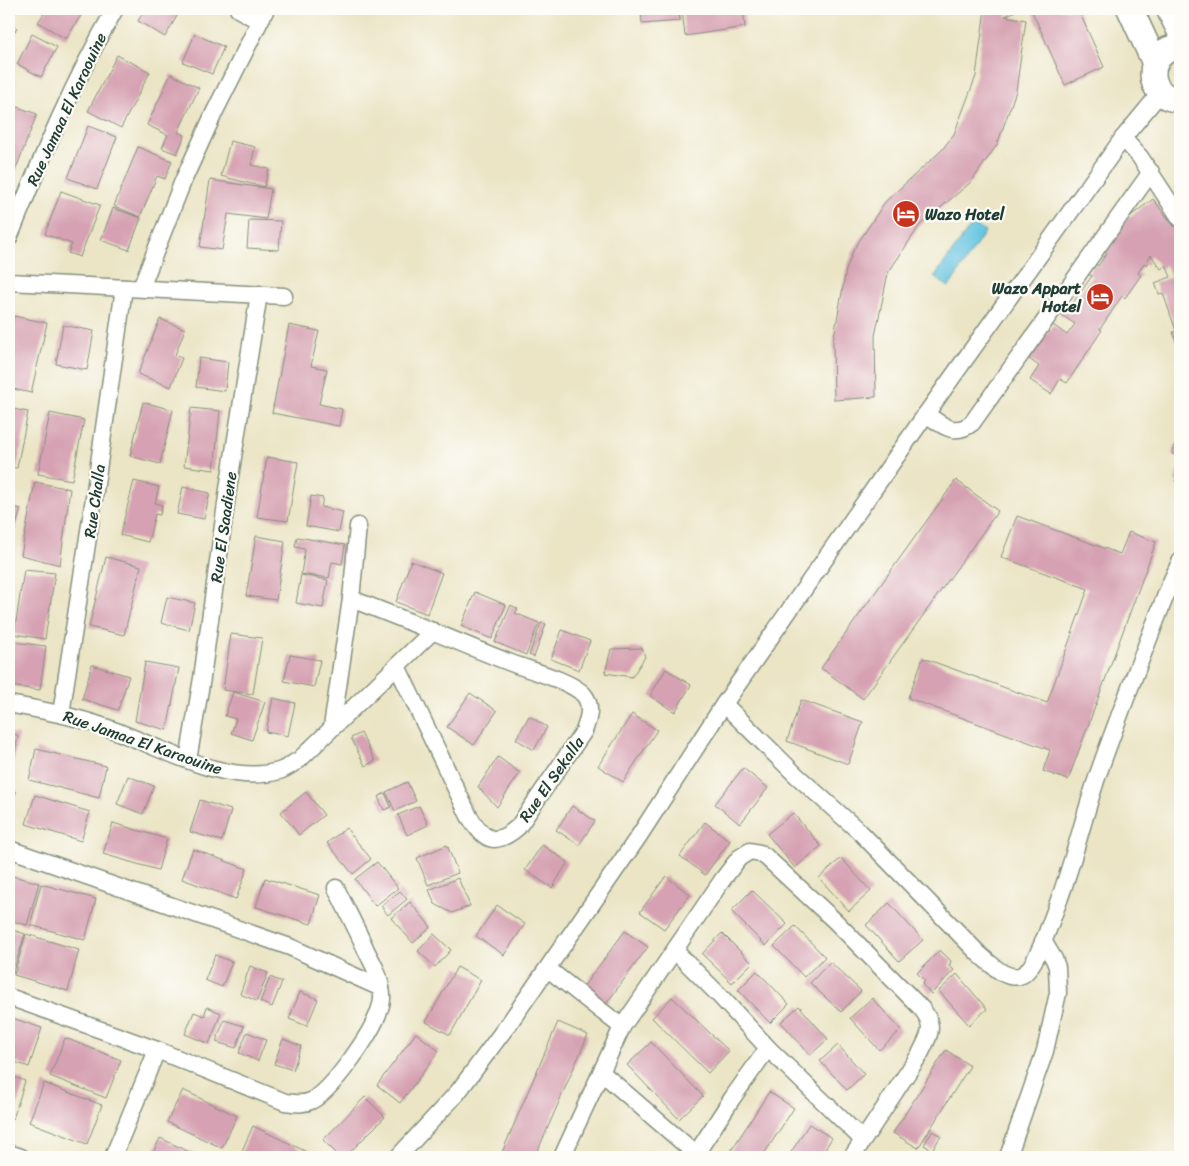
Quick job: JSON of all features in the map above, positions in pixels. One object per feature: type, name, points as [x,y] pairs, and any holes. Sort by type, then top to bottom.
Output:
[{"type":"main road","points":[[1130,9],[1155,63]]},
{"type":"main road","points":[[1170,9],[1180,31]]},
{"type":"main road","points":[[1174,100],[1153,79],[1153,70],[1159,56],[1165,51],[1180,47]]},
{"type":"street","name":"Rue Jamaa El Karaouine","points":[[9,238],[70,92],[115,9]]},
{"type":"street","points":[[141,288],[183,181],[262,15],[238,9]]},
{"type":"street","points":[[398,1157],[458,1092],[548,969],[639,836],[724,704],[926,414],[1122,138],[1174,100]]},
{"type":"street","points":[[1122,138],[1133,148],[1180,218]]},
{"type":"street","points":[[926,414],[953,430],[966,427],[972,422],[1150,172]]},
{"type":"street","points":[[9,282],[284,296]]},
{"type":"street","name":"Rue Challa","points":[[61,714],[124,288]]},
{"type":"street","name":"Rue El Saadiene","points":[[188,760],[259,294]]},
{"type":"street","points":[[332,727],[351,598],[358,526]]},
{"type":"street","points":[[724,704],[796,775],[861,833],[980,955],[1000,971],[1010,976],[1024,974],[1038,952],[1061,894],[1100,768],[1180,562]]},
{"type":"street","name":"Rue El Sekalla","points":[[351,598],[562,682],[581,692],[586,697],[589,713],[584,731],[518,826],[508,835],[494,840],[487,838],[478,831],[397,666]]},
{"type":"street","name":"Rue Jamaa El Karaouine","points":[[9,704],[61,714],[104,726],[188,760],[238,774],[280,771],[299,760],[432,631]]},
{"type":"street","points":[[9,849],[290,946],[382,988]]},
{"type":"street","points":[[562,1157],[622,1026],[739,858],[750,851],[760,853],[766,857],[842,927],[928,1017],[930,1024],[928,1039],[920,1054],[852,1157]]},
{"type":"street","points":[[9,997],[157,1050],[285,1102],[305,1103],[322,1093],[355,1054],[376,1019],[382,1001],[382,988],[373,963],[336,888]]},
{"type":"street","points":[[1008,1157],[1045,1051],[1058,993],[1057,967],[1043,941]]},
{"type":"street","points":[[675,951],[768,1048],[863,1140]]},
{"type":"street","points":[[548,969],[622,1026]]},
{"type":"street","points":[[600,1072],[695,1156],[768,1048]]},
{"type":"street","points":[[112,1157],[157,1050]]},
{"type":"street","points":[[9,1153],[21,1157]]},
{"type":"water","points":[[973,223],[985,232],[949,287],[934,277]]},
{"type":"building","points":[[47,9],[85,9],[66,39],[38,22]]},
{"type":"building","points":[[145,9],[181,9],[165,37],[138,21]]},
{"type":"building","points":[[641,9],[679,9],[680,21],[642,24]]},
{"type":"building","points":[[682,9],[743,9],[745,27],[685,36]]},
{"type":"building","name":"Wazo Hotel","points":[[985,9],[1020,9],[1005,16],[1026,20],[1016,91],[997,145],[971,182],[920,225],[888,273],[875,336],[876,397],[834,400],[833,342],[846,270],[854,249],[885,202],[942,150],[954,134],[976,76]]},
{"type":"building","points":[[1031,9],[1078,9],[1104,67],[1065,85]]},
{"type":"building","points":[[9,23],[17,28],[9,42]]},
{"type":"building","points":[[32,34],[57,47],[41,77],[17,64]]},
{"type":"building","points":[[195,34],[224,47],[212,74],[183,62]]},
{"type":"building","points":[[117,55],[150,72],[121,128],[88,111]]},
{"type":"building","points":[[171,74],[199,88],[178,132],[185,135],[177,154],[162,148],[168,135],[147,125]]},
{"type":"building","points":[[9,104],[37,114],[15,171],[9,169]]},
{"type":"building","points":[[88,126],[117,137],[97,189],[68,178]]},
{"type":"building","points":[[230,141],[255,147],[251,165],[269,169],[264,187],[221,176]]},
{"type":"building","points":[[138,147],[172,161],[165,179],[157,176],[140,217],[114,206]]},
{"type":"building","points":[[210,180],[271,189],[266,219],[228,214],[222,250],[200,247]]},
{"type":"building","points":[[61,191],[100,205],[80,257],[68,253],[72,244],[45,234]]},
{"type":"building","name":"Wazo Appart Hotel","points":[[1153,199],[1180,234],[1180,254],[1176,257],[1180,266],[1180,340],[1176,342],[1173,332],[1176,331],[1163,293],[1159,294],[1155,283],[1171,277],[1166,265],[1161,269],[1151,255],[1147,265],[1144,263],[1138,273],[1141,275],[1125,298],[1122,296],[1067,383],[1060,379],[1051,394],[1030,380],[1039,366],[1029,359],[1053,325],[1067,335],[1075,324],[1060,314],[1067,305],[1070,307],[1092,276],[1088,274],[1095,263],[1098,266],[1107,253],[1104,251],[1124,221]]},
{"type":"building","points":[[113,208],[141,218],[129,250],[101,240]]},
{"type":"building","points":[[249,220],[281,221],[279,250],[247,248]]},
{"type":"building","points":[[14,316],[47,323],[31,393],[9,388],[9,340]]},
{"type":"building","points":[[160,319],[185,329],[175,355],[182,358],[171,387],[138,374]]},
{"type":"building","points":[[63,325],[94,331],[87,370],[56,364]]},
{"type":"building","points":[[289,325],[319,331],[311,366],[327,369],[319,404],[342,409],[339,426],[272,413]]},
{"type":"building","points":[[199,358],[228,362],[225,391],[196,387]]},
{"type":"building","points":[[143,402],[173,410],[160,464],[130,456]]},
{"type":"building","points":[[9,408],[28,412],[17,468],[9,467]]},
{"type":"building","points":[[191,408],[220,411],[214,470],[184,466]]},
{"type":"building","points":[[50,413],[84,420],[72,480],[38,474]]},
{"type":"building","points":[[1180,440],[1180,456],[1172,454],[1175,444],[1178,446]]},
{"type":"building","points":[[267,457],[298,462],[288,521],[257,517]]},
{"type":"building","points":[[1180,465],[1180,482],[1175,481]]},
{"type":"building","points":[[956,480],[998,511],[863,699],[821,668]]},
{"type":"building","points":[[134,481],[159,487],[155,503],[162,505],[160,515],[155,514],[148,542],[120,535]]},
{"type":"building","points":[[35,482],[70,489],[60,565],[21,555]]},
{"type":"building","points":[[183,487],[210,493],[204,519],[177,514]]},
{"type":"building","points":[[311,496],[323,498],[321,507],[343,512],[339,532],[306,526]]},
{"type":"building","points":[[9,506],[21,509],[9,549]]},
{"type":"building","points":[[1017,516],[1120,554],[1129,532],[1156,542],[1068,780],[1043,771],[1050,750],[908,698],[923,658],[1047,703],[1088,589],[1001,557]]},
{"type":"building","points":[[256,536],[285,541],[276,600],[246,596]]},
{"type":"building","points":[[297,537],[345,545],[342,564],[332,562],[329,578],[301,574],[305,549],[295,547]]},
{"type":"building","points":[[106,557],[141,566],[124,635],[89,627]]},
{"type":"building","points":[[411,561],[442,573],[427,614],[396,602]]},
{"type":"building","points":[[24,570],[55,573],[45,639],[14,634]]},
{"type":"building","points":[[301,575],[328,580],[323,608],[296,603]]},
{"type":"building","points":[[475,592],[506,605],[492,639],[461,626]]},
{"type":"building","points":[[167,597],[195,603],[189,630],[161,623]]},
{"type":"building","points":[[511,605],[518,609],[515,613],[539,623],[526,655],[495,642]]},
{"type":"building","points":[[541,623],[546,624],[534,657],[529,655]]},
{"type":"building","points":[[562,630],[590,641],[579,670],[551,659]]},
{"type":"building","points":[[231,634],[262,638],[253,694],[223,690]]},
{"type":"building","points":[[13,642],[46,646],[40,690],[9,686]]},
{"type":"building","points":[[642,648],[645,657],[632,677],[605,673],[611,649]]},
{"type":"building","points":[[290,655],[320,660],[314,687],[284,681]]},
{"type":"building","points":[[145,662],[179,668],[167,730],[135,721]]},
{"type":"building","points":[[92,665],[129,676],[118,710],[82,699]]},
{"type":"building","points":[[666,669],[691,685],[675,712],[650,696]]},
{"type":"building","points":[[233,692],[265,702],[252,740],[231,733],[236,719],[225,716]]},
{"type":"building","points":[[470,693],[497,711],[474,745],[447,727]]},
{"type":"building","points":[[273,698],[295,703],[288,736],[266,732]]},
{"type":"building","points":[[801,700],[863,722],[848,764],[787,741]]},
{"type":"building","points":[[632,714],[657,730],[623,782],[598,766]]},
{"type":"building","points":[[529,716],[547,727],[534,750],[516,739]]},
{"type":"building","points":[[9,733],[18,735],[12,771],[9,771]]},
{"type":"building","points":[[361,733],[375,761],[365,766],[351,738]]},
{"type":"building","points":[[36,749],[106,766],[99,798],[29,780]]},
{"type":"building","points":[[498,757],[520,773],[497,807],[478,787]]},
{"type":"building","points":[[743,768],[768,788],[740,824],[715,804]]},
{"type":"building","points":[[128,776],[154,786],[143,814],[117,804]]},
{"type":"building","points":[[407,782],[416,801],[395,811],[386,792]]},
{"type":"building","points":[[9,789],[16,792],[9,813]]},
{"type":"building","points":[[306,792],[324,815],[299,835],[281,812]]},
{"type":"building","points":[[385,793],[391,807],[384,810],[378,797]]},
{"type":"building","points":[[35,795],[90,812],[81,841],[26,824]]},
{"type":"building","points":[[200,800],[231,810],[222,841],[190,832]]},
{"type":"building","points":[[419,806],[428,825],[407,835],[398,815]]},
{"type":"building","points":[[572,806],[595,821],[579,845],[556,830]]},
{"type":"building","points":[[793,813],[821,846],[795,868],[767,834]]},
{"type":"building","points":[[705,822],[730,841],[705,875],[680,856]]},
{"type":"building","points":[[113,823],[167,839],[158,870],[103,854]]},
{"type":"building","points":[[346,828],[371,859],[353,874],[327,843]]},
{"type":"building","points":[[447,845],[458,873],[428,885],[417,858]]},
{"type":"building","points":[[542,845],[568,862],[552,888],[525,870]]},
{"type":"building","points":[[193,849],[247,869],[236,899],[182,879]]},
{"type":"building","points":[[841,858],[871,891],[849,911],[819,878]]},
{"type":"building","points":[[377,862],[398,888],[375,906],[355,879]]},
{"type":"building","points":[[9,875],[39,883],[27,925],[9,920]]},
{"type":"building","points":[[666,876],[690,895],[664,929],[640,912]]},
{"type":"building","points":[[265,878],[320,895],[311,924],[256,907]]},
{"type":"building","points":[[458,878],[470,906],[452,913],[435,904],[429,890]]},
{"type":"building","points":[[41,884],[96,899],[85,940],[30,925]]},
{"type":"building","points":[[752,890],[787,924],[766,946],[731,911]]},
{"type":"building","points":[[400,891],[407,899],[388,915],[381,906]]},
{"type":"building","points":[[410,902],[431,927],[413,943],[391,918]]},
{"type":"building","points":[[889,903],[923,940],[899,961],[866,925]]},
{"type":"building","points":[[497,905],[525,924],[504,955],[476,936]]},
{"type":"building","points":[[795,926],[825,957],[804,977],[774,946]]},
{"type":"building","points":[[9,929],[25,934],[12,975],[9,973]]},
{"type":"building","points":[[625,931],[648,947],[603,1008],[580,991]]},
{"type":"building","points":[[722,933],[752,963],[732,983],[702,954]]},
{"type":"building","points":[[26,934],[79,950],[68,991],[14,975]]},
{"type":"building","points":[[434,934],[451,950],[435,967],[418,951]]},
{"type":"building","points":[[940,950],[951,961],[949,966],[954,970],[931,994],[922,984],[925,981],[917,973]]},
{"type":"building","points":[[215,955],[232,962],[222,987],[205,980]]},
{"type":"building","points":[[830,962],[861,991],[841,1012],[810,983]]},
{"type":"building","points":[[250,966],[268,973],[257,1001],[240,994]]},
{"type":"building","points":[[457,967],[481,980],[450,1035],[426,1022]]},
{"type":"building","points":[[757,971],[789,1004],[770,1023],[738,990]]},
{"type":"building","points":[[957,974],[987,1009],[969,1025],[939,991]]},
{"type":"building","points":[[270,977],[282,982],[272,1007],[260,1002]]},
{"type":"building","points":[[300,992],[318,999],[307,1026],[289,1019]]},
{"type":"building","points":[[672,997],[729,1051],[708,1073],[652,1018]]},
{"type":"building","points":[[872,998],[901,1030],[879,1050],[850,1018]]},
{"type":"building","points":[[799,1006],[828,1039],[810,1055],[781,1022]]},
{"type":"building","points":[[207,1007],[221,1013],[209,1044],[185,1034],[194,1012],[204,1016]]},
{"type":"building","points":[[9,1017],[42,1028],[29,1067],[9,1060]]},
{"type":"building","points":[[224,1020],[244,1026],[236,1048],[216,1042]]},
{"type":"building","points":[[558,1022],[588,1035],[535,1157],[500,1157]]},
{"type":"building","points":[[247,1032],[266,1040],[258,1061],[239,1053]]},
{"type":"building","points":[[416,1033],[439,1051],[400,1103],[377,1085]]},
{"type":"building","points":[[65,1038],[121,1060],[106,1098],[50,1076]]},
{"type":"building","points":[[283,1039],[301,1046],[293,1070],[274,1064]]},
{"type":"building","points":[[651,1042],[703,1096],[679,1119],[627,1065]]},
{"type":"building","points":[[838,1045],[864,1074],[847,1090],[820,1061]]},
{"type":"building","points":[[946,1050],[970,1066],[918,1148],[893,1133]]},
{"type":"building","points":[[9,1075],[25,1081],[13,1119],[9,1118]]},
{"type":"building","points":[[44,1083],[102,1105],[87,1144],[29,1122]]},
{"type":"building","points":[[183,1090],[237,1116],[222,1148],[167,1122]]},
{"type":"building","points":[[769,1092],[794,1108],[762,1157],[727,1157]]},
{"type":"building","points":[[365,1097],[385,1117],[345,1157],[340,1157],[323,1140]]},
{"type":"building","points":[[809,1124],[832,1138],[820,1157],[788,1157]]},
{"type":"building","points":[[253,1126],[307,1152],[304,1157],[250,1157],[241,1153]]},
{"type":"building","points":[[932,1131],[941,1136],[932,1150],[924,1145]]},
{"type":"building","points":[[160,1138],[200,1157],[151,1157]]},
{"type":"place","name":"Wazo Hotel","points":[[906,214]]},
{"type":"place","name":"Wazo Appart Hotel","points":[[1100,297]]}]
